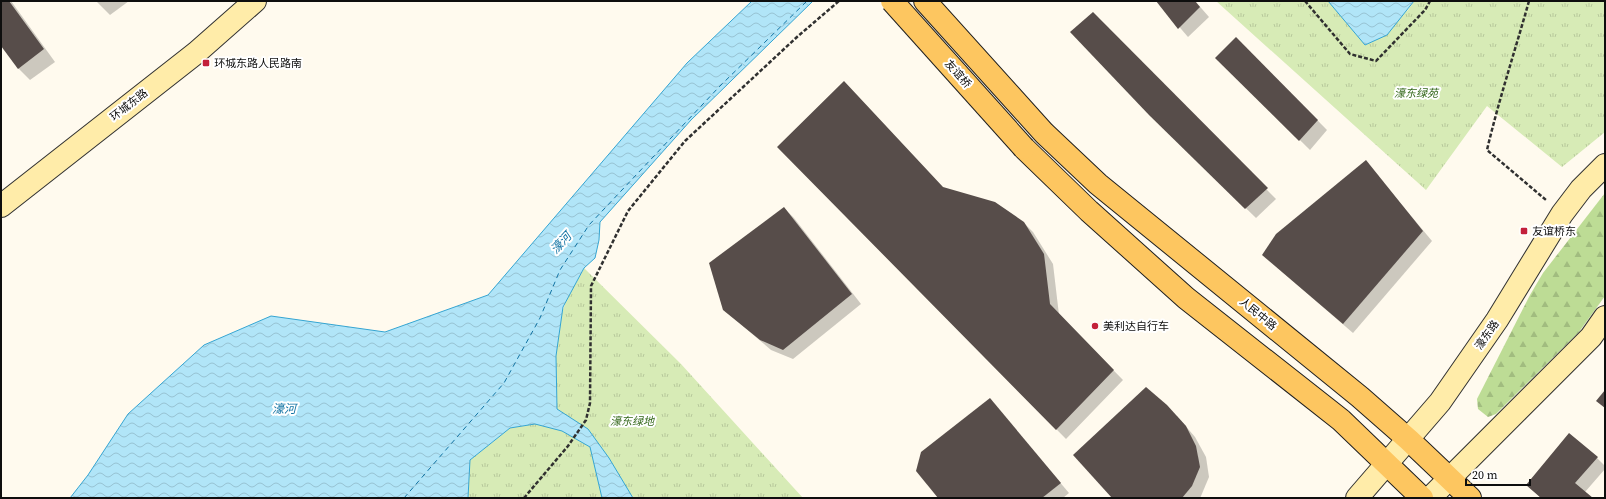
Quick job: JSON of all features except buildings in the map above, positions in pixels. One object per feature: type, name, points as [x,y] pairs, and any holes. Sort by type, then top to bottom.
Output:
[{"type":"main road","name":"环城东路","points":[[1,206],[196,53],[255,1]]},
{"type":"main road","name":"友谊桥","points":[[892,1],[1024,148],[1089,211],[1186,298],[1341,420],[1387,465]]},
{"type":"main road","name":"人民中路","points":[[925,1],[1044,133],[1098,184],[1360,397],[1409,440],[1470,498]]},
{"type":"main road","name":"濠东路","points":[[1357,498],[1409,440],[1440,402],[1498,320],[1562,214],[1581,189],[1605,165]]},
{"type":"main road","points":[[1430,498],[1591,337],[1605,317]]},
{"type":"main road","points":[[1387,465],[1422,498]]},
{"type":"path","points":[[524,498],[568,446],[586,420],[590,403],[591,286],[628,211],[685,141],[839,1]]},
{"type":"path","points":[[1304,1],[1350,54],[1376,60],[1425,10],[1430,1]]},
{"type":"path","points":[[1528,1],[1515,51],[1497,105],[1487,150],[1562,214]]},
{"type":"green space","name":"濠东绿苑","points":[[1216,1],[1328,1],[1366,45],[1408,10],[1414,1],[1605,1],[1605,132],[1562,167],[1487,106],[1426,190]]},
{"type":"green space","points":[[1605,193],[1605,296],[1579,332],[1496,414],[1488,417],[1478,409],[1477,399],[1530,295],[1543,273]]},
{"type":"green space","name":"濠东绿地","points":[[584,268],[681,364],[803,498],[468,498],[470,460],[510,428],[535,424],[557,409],[556,345],[560,319],[566,302]]},
{"type":"water","name":"濠河","points":[[752,1],[813,1],[691,120],[600,222],[599,240],[595,258],[584,268],[563,307],[556,356],[557,409],[588,429],[609,458],[633,498],[602,498],[590,447],[562,431],[535,424],[510,428],[470,460],[468,498],[70,498],[88,475],[128,414],[204,345],[271,316],[385,332],[488,295],[687,63]]},
{"type":"water","points":[[1328,1],[1414,1],[1387,35],[1365,45]]},
{"type":"ferry route","points":[[404,498],[504,383],[540,318],[560,270],[589,225],[719,87],[807,1]]},
{"type":"place","name":"环城东路人民路南","points":[[206,63]]},
{"type":"place","name":"友谊桥东","points":[[1524,231]]},
{"type":"place","name":"美利达自行车","points":[[1095,326]]}]
